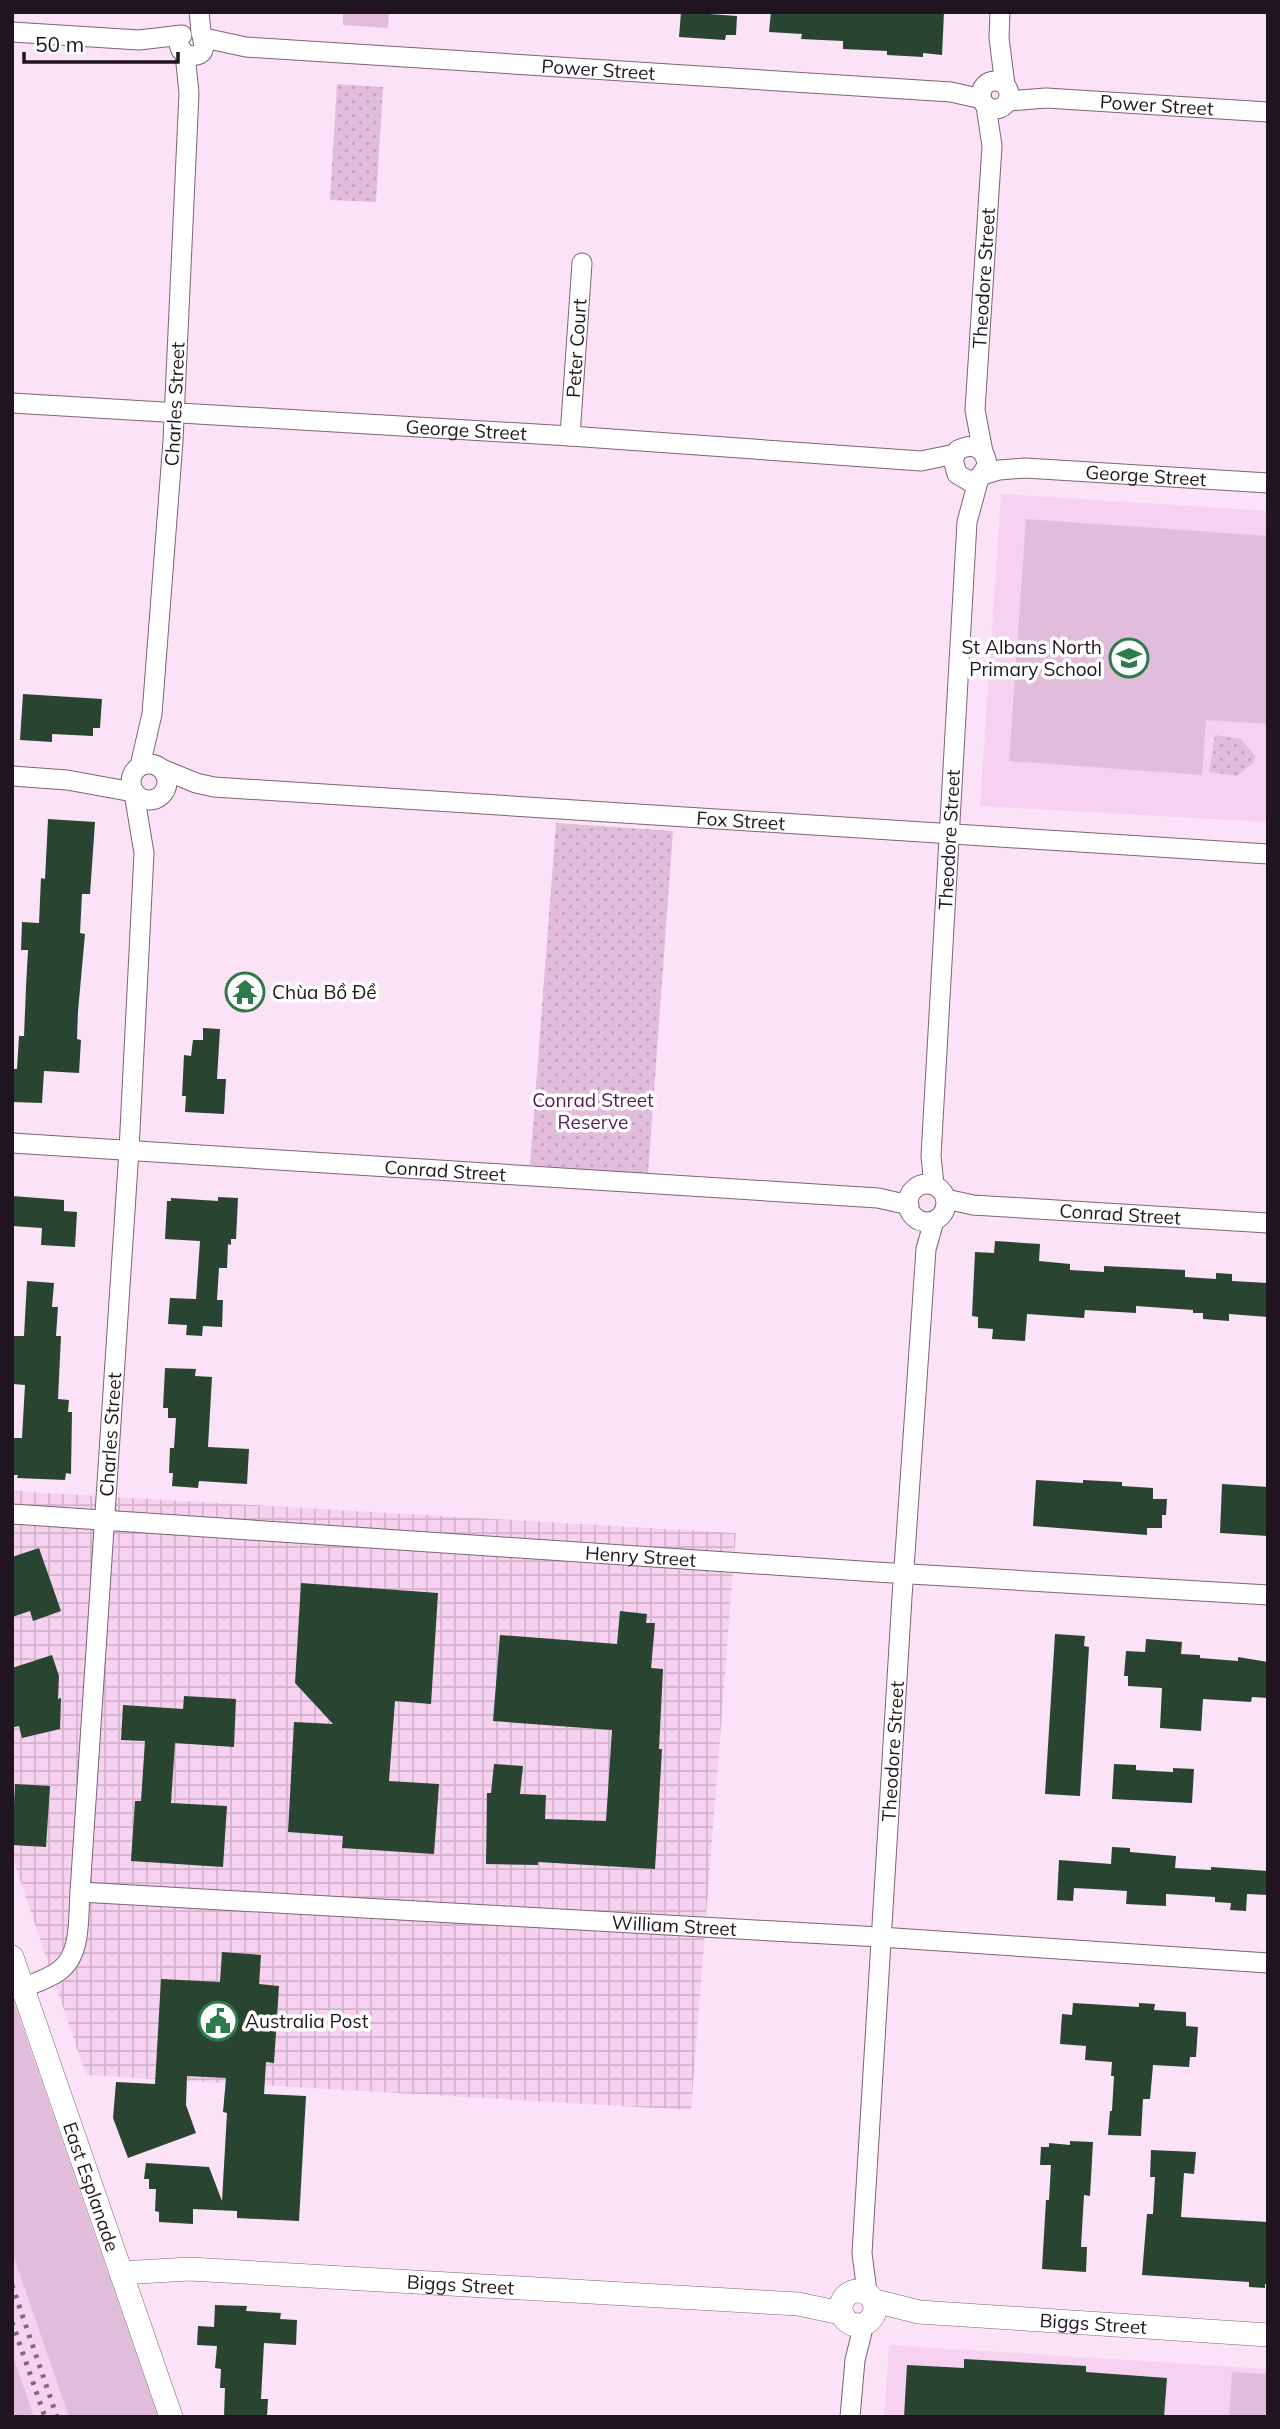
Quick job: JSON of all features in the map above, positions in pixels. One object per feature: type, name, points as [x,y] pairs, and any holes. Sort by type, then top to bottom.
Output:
[{"type":"street","name":"Charles Street","points":[[192,12],[193,44]]},
{"type":"street","name":"Charles Street","points":[[138,768],[152,714],[175,414],[189,93],[199,12]]},
{"type":"street","name":"Theodore Street","points":[[850,2417],[926,1249],[970,464],[1000,12]]},
{"type":"street","name":"Power Street","points":[[12,32],[1268,112]]},
{"type":"street","name":"Peter Court","points":[[570,436],[582,262]]},
{"type":"street","name":"George Street","points":[[12,403],[570,436],[970,464],[999,470],[1025,467],[1268,483]]},
{"type":"street","name":"Charles Street","points":[[152,714],[161,768]]},
{"type":"street","points":[[12,776],[94,777],[150,764],[161,768],[167,779],[165,791],[160,797],[145,800],[134,792],[48,778]]},
{"type":"street","points":[[134,792],[131,780],[138,768]]},
{"type":"street","name":"Fox Street","points":[[161,768],[196,783],[214,787],[1268,854]]},
{"type":"street","name":"Fox Street","points":[[160,797],[214,787]]},
{"type":"street","name":"Charles Street","points":[[23,1988],[59,1971],[70,1960],[76,1940],[129,1150],[144,853],[134,792]]},
{"type":"street","name":"Charles Street","points":[[144,853],[160,797]]},
{"type":"street","name":"Conrad Street","points":[[12,1143],[1268,1223]]},
{"type":"street","name":"Henry Street","points":[[12,1514],[903,1574],[1268,1595]]},
{"type":"street","name":"William Street","points":[[80,1892],[880,1937],[1268,1963]]},
{"type":"street","name":"East Esplanade","points":[[12,1957],[171,2417]]},
{"type":"street","name":"Biggs Street","points":[[121,2273],[189,2269],[797,2304],[1268,2335]]},
{"type":"shaded area","name":"St Albans North Primary School","points":[[1001,494],[1268,511],[1268,822],[980,806]]},
{"type":"shaded area","points":[[12,1491],[736,1533],[691,2110],[86,2075],[12,1856]]},
{"type":"shaded area","points":[[12,2252],[69,2417],[34,2417],[12,2353]]},
{"type":"shaded area","points":[[889,2345],[1268,2369],[1268,2417],[884,2417]]},
{"type":"green space","points":[[343,12],[389,12],[388,28],[343,25]]},
{"type":"green space","points":[[337,84],[383,87],[376,202],[330,200]]},
{"type":"green space","name":"St Albans North Primary School","points":[[1026,519],[1268,536],[1268,724],[1206,720],[1202,775],[1009,761]]},
{"type":"green space","points":[[1215,735],[1241,739],[1255,756],[1254,762],[1237,776],[1209,772]]},
{"type":"green space","name":"Conrad Street Reserve","points":[[556,823],[673,831],[648,1174],[530,1165]]},
{"type":"green space","points":[[12,1996],[158,2417],[69,2417],[12,2252]]},
{"type":"green space","points":[[12,2353],[34,2417],[12,2417]]},
{"type":"green space","points":[[1232,2372],[1268,2374],[1268,2417],[1229,2417]]},
{"type":"building","points":[[681,12],[737,16],[736,35],[726,35],[725,40],[679,37]]},
{"type":"building","points":[[771,12],[944,12],[942,55],[887,55],[887,51],[843,49],[843,41],[801,39],[802,34],[769,32]]},
{"type":"building","points":[[23,694],[102,699],[100,728],[93,728],[93,736],[52,734],[52,742],[20,740]]},
{"type":"building","points":[[48,819],[95,822],[90,894],[82,894],[80,933],[85,934],[78,1011],[77,1039],[81,1040],[79,1073],[44,1071],[42,1103],[12,1102],[12,1069],[17,1069],[19,1036],[24,1036],[28,950],[21,950],[22,922],[39,923],[41,878],[45,879]]},
{"type":"building","points":[[203,1028],[220,1029],[217,1079],[226,1079],[224,1114],[185,1112],[186,1096],[182,1096],[184,1055],[191,1056],[193,1040],[203,1040]]},
{"type":"building","points":[[12,1196],[64,1200],[64,1211],[77,1212],[75,1247],[41,1245],[42,1228],[12,1226]]},
{"type":"building","points":[[218,1197],[238,1198],[236,1239],[231,1239],[231,1245],[228,1244],[227,1268],[219,1268],[217,1300],[223,1300],[222,1327],[203,1326],[202,1336],[186,1335],[187,1325],[168,1324],[170,1298],[196,1299],[200,1241],[165,1239],[167,1201],[171,1201],[171,1198],[218,1201]]},
{"type":"building","points":[[995,1241],[1040,1244],[1039,1261],[1070,1264],[1070,1270],[1104,1272],[1104,1266],[1185,1270],[1185,1277],[1216,1279],[1216,1273],[1232,1274],[1232,1281],[1268,1283],[1268,1317],[1229,1314],[1229,1321],[1203,1319],[1203,1313],[1193,1313],[1193,1310],[1136,1306],[1136,1313],[1085,1310],[1084,1318],[1027,1314],[1025,1341],[992,1339],[993,1329],[978,1328],[978,1317],[972,1316],[975,1252],[994,1253]]},
{"type":"building","points":[[27,1281],[54,1283],[52,1307],[58,1307],[56,1336],[61,1336],[58,1399],[69,1400],[68,1412],[72,1412],[71,1474],[66,1473],[65,1480],[17,1478],[18,1475],[12,1475],[12,1438],[22,1438],[25,1385],[12,1384],[12,1336],[24,1336]]},
{"type":"building","points":[[165,1368],[196,1369],[195,1376],[212,1377],[208,1447],[249,1449],[247,1484],[199,1481],[198,1488],[172,1486],[173,1473],[169,1473],[170,1448],[174,1448],[176,1418],[168,1418],[168,1408],[163,1408]]},
{"type":"building","points":[[1036,1480],[1122,1482],[1122,1486],[1153,1488],[1153,1499],[1167,1499],[1166,1515],[1162,1515],[1162,1528],[1147,1528],[1147,1535],[1033,1526]]},
{"type":"building","points":[[1222,1484],[1268,1487],[1268,1536],[1220,1533]]},
{"type":"building","points":[[39,1548],[61,1611],[33,1621],[30,1611],[12,1617],[12,1557]]},
{"type":"building","points":[[301,1583],[438,1593],[431,1704],[395,1701],[389,1781],[439,1784],[434,1854],[342,1848],[343,1836],[288,1832],[294,1722],[333,1724],[295,1683]]},
{"type":"building","points":[[620,1611],[647,1614],[646,1623],[655,1623],[651,1668],[663,1669],[659,1749],[662,1749],[655,1869],[538,1862],[538,1865],[486,1864],[487,1793],[491,1793],[494,1764],[523,1766],[520,1794],[546,1795],[545,1819],[606,1821],[612,1730],[493,1721],[500,1635],[617,1644]]},
{"type":"building","points":[[1055,1634],[1085,1636],[1084,1646],[1089,1647],[1080,1796],[1045,1794]]},
{"type":"building","points":[[1146,1639],[1182,1642],[1181,1654],[1200,1655],[1200,1658],[1238,1661],[1238,1657],[1268,1662],[1268,1698],[1252,1697],[1251,1702],[1203,1699],[1201,1731],[1160,1728],[1162,1688],[1128,1686],[1128,1676],[1124,1676],[1126,1651],[1145,1652]]},
{"type":"building","points":[[52,1655],[59,1676],[60,1729],[22,1738],[19,1726],[14,1727],[12,1717],[12,1668]]},
{"type":"building","points":[[184,1696],[236,1699],[234,1747],[175,1743],[171,1803],[227,1806],[223,1867],[131,1861],[135,1801],[141,1801],[145,1741],[121,1740],[123,1705],[183,1709]]},
{"type":"building","points":[[1114,1764],[1136,1765],[1136,1770],[1173,1772],[1173,1768],[1194,1769],[1192,1803],[1112,1799]]},
{"type":"building","points":[[15,1784],[50,1786],[46,1847],[12,1845]]},
{"type":"building","points":[[1112,1847],[1130,1848],[1130,1852],[1176,1856],[1175,1868],[1211,1870],[1211,1867],[1268,1871],[1268,1895],[1247,1894],[1246,1911],[1230,1910],[1231,1903],[1215,1902],[1215,1897],[1166,1894],[1166,1906],[1126,1904],[1127,1891],[1094,1889],[1074,1888],[1073,1901],[1057,1900],[1059,1860],[1111,1864]]},
{"type":"building","points":[[222,1952],[261,1955],[259,1984],[279,1986],[274,2063],[266,2062],[264,2094],[306,2096],[299,2221],[237,2218],[237,2211],[193,2209],[193,2224],[159,2222],[159,2212],[155,2211],[156,2189],[149,2189],[149,2179],[144,2179],[146,2163],[209,2167],[222,2201],[227,2113],[223,2112],[226,2078],[187,2076],[186,2105],[196,2133],[128,2158],[113,2118],[116,2082],[155,2084],[161,1979],[220,1982]]},
{"type":"building","points":[[1073,2003],[1139,2007],[1139,2003],[1155,2004],[1154,2010],[1186,2012],[1186,2026],[1198,2027],[1196,2057],[1190,2057],[1189,2067],[1153,2065],[1150,2099],[1143,2099],[1141,2136],[1108,2135],[1114,2076],[1111,2076],[1112,2062],[1085,2060],[1086,2046],[1060,2044],[1062,2014],[1072,2015]]},
{"type":"building","points":[[1070,2141],[1093,2142],[1090,2196],[1084,2195],[1081,2247],[1087,2247],[1086,2272],[1042,2269],[1051,2165],[1040,2165],[1041,2147],[1049,2147],[1049,2143],[1070,2145]]},
{"type":"building","points":[[1151,2150],[1196,2152],[1194,2174],[1184,2173],[1181,2217],[1268,2222],[1268,2284],[1265,2284],[1265,2288],[1249,2287],[1249,2282],[1142,2275],[1147,2214],[1153,2214],[1155,2177],[1150,2177]]},
{"type":"building","points":[[215,2305],[247,2306],[246,2311],[281,2313],[280,2319],[297,2320],[296,2345],[264,2343],[261,2399],[268,2399],[267,2417],[224,2416],[225,2388],[220,2388],[221,2369],[215,2368],[217,2346],[197,2345],[198,2326],[214,2327]]},
{"type":"building","points":[[964,2359],[1086,2366],[1086,2372],[1167,2378],[1164,2417],[904,2417],[907,2365],[964,2368]]},
{"type":"railway","points":[[12,2285],[57,2417]]},
{"type":"railway","points":[[12,2322],[45,2417]]},
{"type":"place","name":"St Albans North Primary School","points":[[1129,658]]},
{"type":"place","name":"Chùa Bồ Đề","points":[[245,992]]},
{"type":"place","name":"Australia Post","points":[[218,2021]]}]
